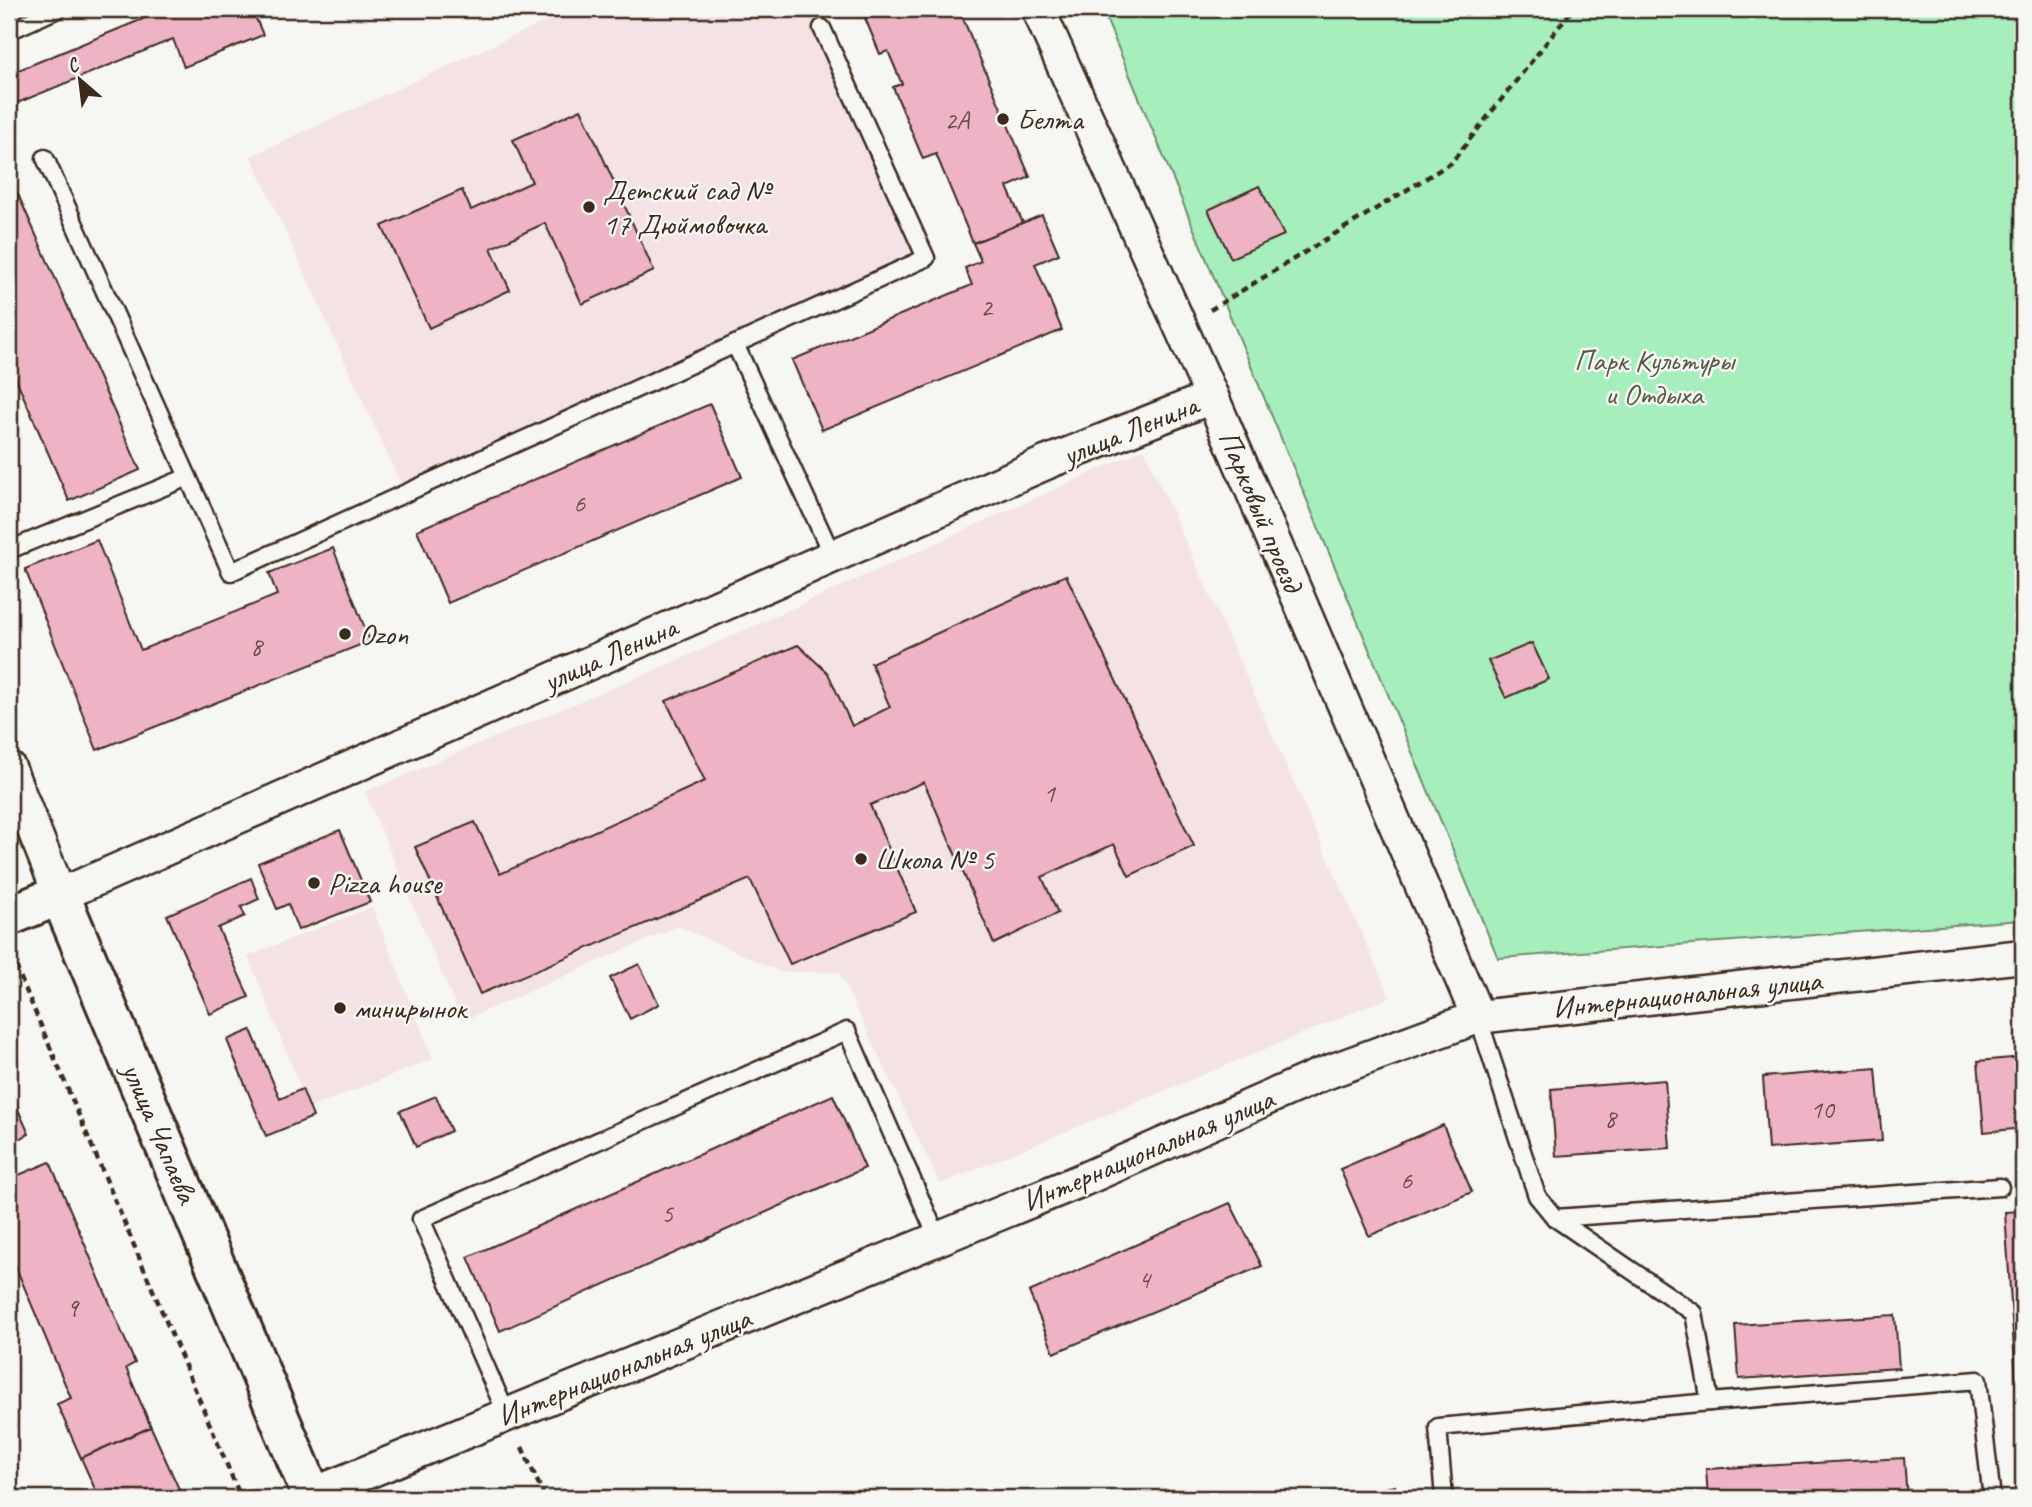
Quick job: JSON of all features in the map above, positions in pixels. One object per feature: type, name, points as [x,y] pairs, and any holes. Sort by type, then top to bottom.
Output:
[{"type":"main road","name":"улица Ленина","points":[[9,916],[60,895]]},
{"type":"main road","name":"улица Чапаева","points":[[60,895],[312,1497]]},
{"type":"street","name":"Парковый проезд","points":[[1038,9],[1212,397],[1478,1017]]},
{"type":"street","name":"улица Ленина","points":[[60,895],[1048,463],[1212,397]]},
{"type":"street","name":"улица Чапаева","points":[[9,768],[60,895]]},
{"type":"street","name":"Интернациональная улица","points":[[312,1497],[1082,1180],[1320,1075],[1478,1017],[2023,956]]},
{"type":"lane","points":[[9,31],[58,9]]},
{"type":"lane","points":[[45,158],[231,572],[926,258],[822,28]]},
{"type":"lane","points":[[735,344],[833,556]]},
{"type":"lane","points":[[9,550],[188,477]]},
{"type":"lane","points":[[1478,1017],[1537,1196],[1555,1218],[1695,1313],[1710,1402]]},
{"type":"lane","points":[[507,1415],[421,1219],[847,1031],[938,1239]]},
{"type":"lane","points":[[1555,1218],[2000,1187]]},
{"type":"lane","points":[[1444,1498],[1438,1427],[1978,1380],[1992,1498]]},
{"type":"path","points":[[1181,327],[1451,163],[1573,9]]},
{"type":"path","points":[[9,950],[241,1498]]},
{"type":"path","points":[[507,1415],[545,1498]]},
{"type":"shaded area","name":"Детский сад № 17 Дюймовочка","points":[[573,9],[813,9],[926,258],[407,497],[251,156]]},
{"type":"shaded area","name":"Школа № 5","points":[[1144,449],[1390,997],[940,1184],[839,972],[781,972],[678,926],[462,1021],[365,792],[688,656]]},
{"type":"shaded area","name":"минирынок","points":[[372,907],[433,1059],[309,1108],[248,956]]},
{"type":"green space","name":"Парк Культуры и Отдыха","points":[[1102,9],[2023,9],[2023,920],[1498,958]]},
{"type":"building","points":[[167,9],[252,9],[263,35],[184,67],[173,39],[15,104],[9,90],[9,74]]},
{"type":"building","points":[[888,9],[959,9],[1030,177],[1007,187],[1023,223],[973,243],[936,154],[923,159],[893,87],[902,84],[888,51],[880,54],[865,18]]},
{"type":"building","points":[[581,109],[654,271],[582,304],[545,223],[491,248],[510,290],[429,328],[382,226],[462,190],[471,210],[532,182],[513,140]]},
{"type":"building","points":[[9,174],[140,470],[69,501],[9,363]]},
{"type":"building","points":[[1259,186],[1284,235],[1231,258],[1208,210]]},
{"type":"building","points":[[1042,215],[1059,254],[1035,264],[1062,330],[822,430],[792,360],[972,285],[965,268],[981,261],[973,243]]},
{"type":"building","points":[[710,404],[742,477],[448,603],[417,530]]},
{"type":"building","points":[[97,540],[141,650],[277,595],[269,573],[333,548],[370,641],[97,750],[25,569]]},
{"type":"building","points":[[1066,575],[1194,846],[1129,876],[1114,844],[1042,877],[1058,913],[994,944],[924,782],[870,805],[916,912],[790,964],[750,879],[480,994],[415,847],[475,822],[500,874],[705,781],[666,701],[798,645],[828,673],[852,726],[890,707],[871,663]]},
{"type":"building","points":[[1532,643],[1549,679],[1506,698],[1488,661]]},
{"type":"building","name":"Pizza house","points":[[340,830],[370,902],[298,930],[288,904],[277,909],[258,863]]},
{"type":"building","points":[[251,878],[259,899],[241,907],[245,916],[218,928],[249,997],[210,1014],[167,915]]},
{"type":"building","points":[[639,964],[659,1004],[630,1019],[610,978]]},
{"type":"building","points":[[251,1030],[280,1099],[302,1089],[313,1117],[266,1136],[227,1040]]},
{"type":"building","points":[[2023,1057],[2023,1128],[1984,1132],[1978,1061]]},
{"type":"building","points":[[1876,1068],[1882,1141],[1768,1149],[1763,1077]]},
{"type":"building","points":[[1665,1080],[1670,1148],[1556,1156],[1551,1089]]},
{"type":"building","points":[[9,1089],[29,1134],[9,1144]]},
{"type":"building","points":[[833,1095],[865,1168],[500,1331],[468,1257]]},
{"type":"building","points":[[436,1096],[451,1131],[416,1147],[400,1111]]},
{"type":"building","points":[[1443,1125],[1472,1192],[1369,1236],[1340,1169]]},
{"type":"building","points":[[50,1162],[135,1363],[126,1368],[151,1427],[81,1458],[57,1404],[71,1398],[9,1251],[9,1179]]},
{"type":"building","points":[[1230,1203],[1262,1266],[1054,1353],[1029,1292]]},
{"type":"building","points":[[2023,1211],[2023,1489],[2005,1212]]},
{"type":"building","points":[[1895,1315],[1899,1368],[1739,1379],[1735,1325]]},
{"type":"building","points":[[151,1427],[183,1498],[99,1498],[81,1458]]},
{"type":"building","points":[[1904,1458],[1907,1498],[1708,1498],[1706,1469]]},
{"type":"building","points":[[1395,1486],[1397,1498],[1336,1498]]},
{"type":"place","name":"Белта","points":[[1003,119]]},
{"type":"place","name":"Детский сад № 17 Дюймовочка","points":[[589,207]]},
{"type":"place","name":"Ozon","points":[[345,634]]},
{"type":"place","name":"Школа № 5","points":[[861,859]]},
{"type":"place","name":"Pizza house","points":[[314,883]]},
{"type":"place","name":"минирынок","points":[[340,1008]]}]
